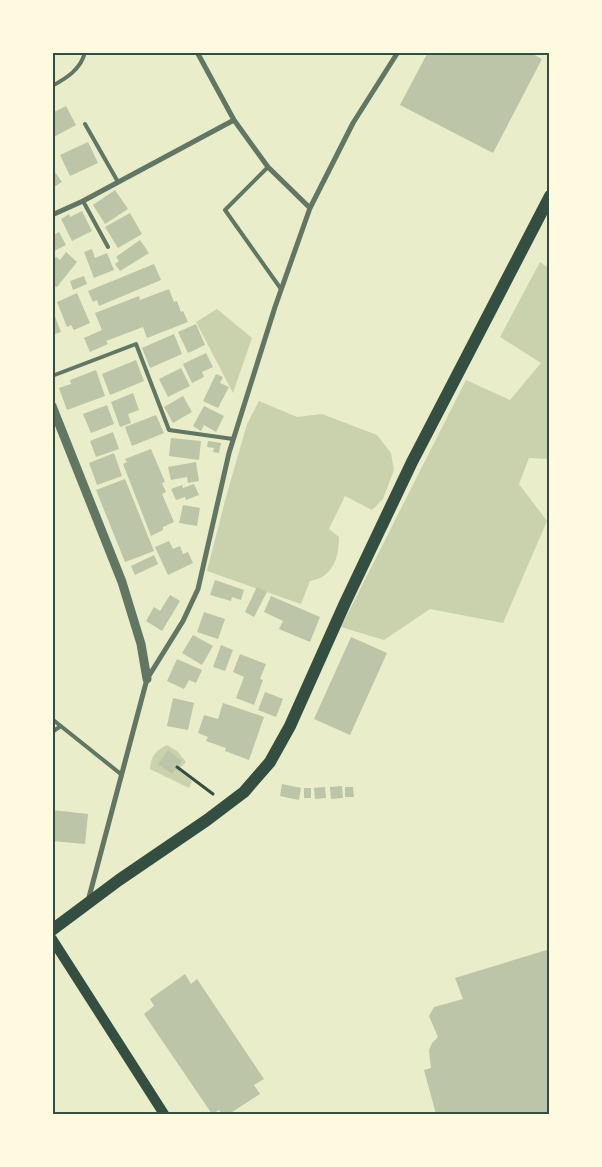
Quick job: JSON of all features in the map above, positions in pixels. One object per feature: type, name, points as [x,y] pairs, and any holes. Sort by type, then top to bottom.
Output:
[{"type":"main road","points":[[52,930],[244,792],[270,762],[290,726],[345,602],[412,462],[550,196]]},
{"type":"main road","points":[[52,939],[164,1114]]},
{"type":"street","points":[[197,52],[234,120],[268,167],[310,208]]},
{"type":"street","points":[[87,904],[147,679],[184,621],[198,589],[233,439],[281,289],[310,208],[353,123],[398,52]]},
{"type":"street","points":[[52,215],[234,120]]},
{"type":"street","points":[[52,406],[122,582],[141,644],[147,679]]},
{"type":"lane","points":[[52,86],[67,78],[82,62],[85,52]]},
{"type":"lane","points":[[86,124],[118,182]]},
{"type":"lane","points":[[268,167],[225,210],[281,289]]},
{"type":"lane","points":[[82,201],[108,247]]},
{"type":"lane","points":[[52,376],[136,344],[169,430],[233,439]]},
{"type":"lane","points":[[52,719],[122,775]]},
{"type":"lane","points":[[52,732],[61,726]]},
{"type":"path","points":[[177,767],[213,794]]},
{"type":"green space","points":[[540,262],[550,269],[549,459],[529,458],[519,484],[547,521],[503,623],[430,609],[384,640],[341,627],[466,380],[510,400],[541,363],[500,337]]},
{"type":"green space","points":[[217,309],[252,338],[233,393],[196,322]]},
{"type":"green space","points":[[259,401],[297,417],[322,414],[377,435],[391,453],[394,470],[383,499],[372,510],[345,496],[329,529],[339,537],[336,559],[329,571],[318,579],[310,581],[301,604],[207,571],[247,424]]},
{"type":"green space","points":[[167,745],[177,751],[186,762],[178,770],[192,781],[189,788],[150,769],[155,754]]},
{"type":"building","points":[[428,52],[529,52],[542,59],[493,153],[400,105]]},
{"type":"building","points":[[66,106],[76,125],[52,138],[52,113]]},
{"type":"building","points":[[88,142],[98,163],[70,176],[60,155]]},
{"type":"building","points":[[52,168],[62,182],[52,188]]},
{"type":"building","points":[[115,190],[128,209],[105,224],[93,205]]},
{"type":"building","points":[[82,211],[92,231],[72,241],[61,219],[69,214],[70,217]]},
{"type":"building","points":[[130,213],[142,234],[118,248],[105,227]]},
{"type":"building","points":[[59,232],[66,245],[52,252],[52,236]]},
{"type":"building","points":[[140,240],[149,253],[120,271],[115,264],[119,261],[116,257]]},
{"type":"building","points":[[92,249],[95,258],[107,253],[114,270],[94,278],[84,252]]},
{"type":"building","points":[[66,252],[77,262],[57,287],[52,286],[52,260],[56,257],[60,260]]},
{"type":"building","points":[[154,264],[161,280],[99,306],[97,300],[93,302],[88,291]]},
{"type":"building","points":[[84,276],[87,284],[73,290],[70,281]]},
{"type":"building","points":[[169,289],[174,302],[177,301],[181,312],[183,311],[188,322],[147,338],[143,327],[106,341],[108,344],[90,352],[84,338],[102,330],[95,313],[139,296],[140,300]]},
{"type":"building","points":[[77,293],[90,323],[74,330],[71,325],[67,327],[57,302]]},
{"type":"building","points":[[52,309],[61,332],[52,335]]},
{"type":"building","points":[[196,324],[205,345],[188,353],[178,332]]},
{"type":"building","points":[[174,334],[182,354],[150,368],[142,348]]},
{"type":"building","points":[[206,353],[213,367],[202,372],[204,377],[192,383],[183,364]]},
{"type":"building","points":[[136,360],[144,381],[110,395],[102,374]]},
{"type":"building","points":[[181,368],[190,386],[168,397],[159,379]]},
{"type":"building","points":[[96,370],[105,396],[67,410],[59,388],[71,384],[70,380]]},
{"type":"building","points":[[216,374],[223,377],[220,383],[229,387],[218,408],[203,401]]},
{"type":"building","points":[[133,393],[139,410],[128,414],[131,423],[120,427],[111,402]]},
{"type":"building","points":[[183,396],[192,412],[173,423],[164,407]]},
{"type":"building","points":[[107,405],[114,424],[91,433],[83,414]]},
{"type":"building","points":[[204,406],[224,416],[216,432],[204,425],[201,431],[193,426]]},
{"type":"building","points":[[156,415],[164,433],[132,446],[125,427]]},
{"type":"building","points":[[113,432],[119,449],[96,457],[90,441]]},
{"type":"building","points":[[171,438],[201,441],[199,460],[169,456]]},
{"type":"building","points":[[208,441],[221,443],[219,453],[213,452],[214,448],[207,447]]},
{"type":"building","points":[[151,449],[165,482],[162,483],[166,492],[162,494],[174,522],[151,536],[123,464],[127,462],[125,459]]},
{"type":"building","points":[[114,453],[122,476],[97,485],[89,463]]},
{"type":"building","points":[[196,462],[199,481],[188,483],[187,477],[171,480],[168,467]]},
{"type":"building","points":[[125,479],[154,551],[125,562],[96,490]]},
{"type":"building","points":[[194,484],[199,495],[186,500],[185,497],[176,500],[171,489],[182,485],[183,488]]},
{"type":"building","points":[[183,505],[200,508],[197,526],[179,523]]},
{"type":"building","points":[[169,541],[173,549],[180,546],[183,554],[188,552],[193,563],[168,575],[155,547]]},
{"type":"building","points":[[154,555],[158,564],[135,575],[131,566]]},
{"type":"building","points":[[215,580],[244,590],[241,600],[232,597],[231,601],[210,595]]},
{"type":"building","points":[[257,587],[267,592],[254,617],[245,612]]},
{"type":"building","points":[[170,595],[180,601],[162,631],[146,621],[154,607],[160,611]]},
{"type":"building","points":[[271,596],[320,617],[310,642],[279,629],[283,621],[264,612]]},
{"type":"building","points":[[204,612],[225,619],[218,639],[197,632]]},
{"type":"building","points":[[193,635],[213,646],[202,665],[182,653]]},
{"type":"building","points":[[351,637],[387,653],[350,735],[314,719]]},
{"type":"building","points":[[221,645],[233,650],[225,671],[213,667]]},
{"type":"building","points":[[240,654],[266,664],[260,679],[263,680],[254,705],[236,698],[244,677],[233,672]]},
{"type":"building","points":[[177,659],[202,670],[196,683],[189,680],[184,689],[167,681]]},
{"type":"building","points":[[265,692],[283,699],[276,717],[258,710]]},
{"type":"building","points":[[173,698],[194,703],[188,730],[167,726]]},
{"type":"building","points":[[223,703],[264,717],[249,760],[225,751],[226,748],[206,741],[208,737],[198,733],[204,715],[218,719]]},
{"type":"building","points":[[168,750],[182,761],[172,774],[158,764]]},
{"type":"building","points":[[282,784],[301,788],[299,800],[280,796]]},
{"type":"building","points":[[342,786],[343,798],[331,799],[330,787]]},
{"type":"building","points":[[325,787],[326,798],[315,799],[314,788]]},
{"type":"building","points":[[345,787],[353,787],[354,797],[345,797]]},
{"type":"building","points":[[304,788],[311,788],[311,798],[304,798]]},
{"type":"building","points":[[52,810],[88,814],[85,844],[52,841]]},
{"type":"building","points":[[550,949],[550,1114],[436,1114],[424,1070],[431,1068],[429,1050],[432,1043],[438,1037],[429,1016],[434,1007],[463,999],[455,978]]},
{"type":"building","points":[[185,974],[191,984],[197,979],[264,1079],[254,1085],[260,1094],[229,1114],[222,1114],[219,1110],[212,1114],[144,1014],[154,1006],[150,999]]}]
